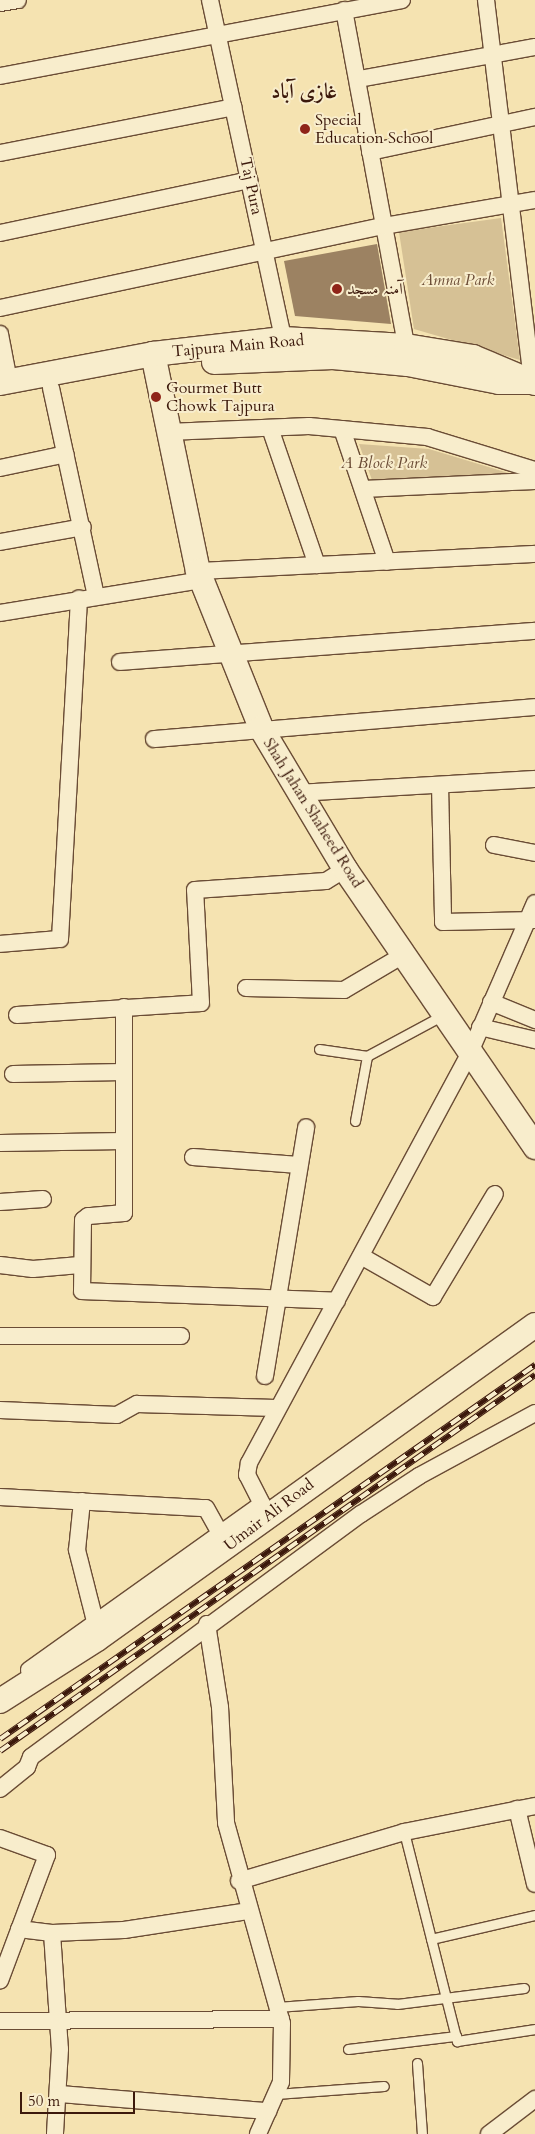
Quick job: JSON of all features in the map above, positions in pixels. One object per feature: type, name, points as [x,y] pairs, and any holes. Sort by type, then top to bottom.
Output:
[{"type":"street","points":[[0,3],[18,0]]},
{"type":"street","name":"Taj Pura","points":[[210,0],[282,339]]},
{"type":"street","points":[[0,76],[218,33],[402,0]]},
{"type":"street","points":[[486,0],[494,53],[510,205],[534,382]]},
{"type":"street","points":[[344,10],[359,79],[370,152],[406,346]]},
{"type":"street","points":[[359,79],[535,47]]},
{"type":"street","points":[[0,154],[234,107]]},
{"type":"street","points":[[370,152],[535,117]]},
{"type":"street","points":[[0,233],[249,180]]},
{"type":"street","points":[[0,308],[265,253],[384,226],[535,200]]},
{"type":"street","points":[[0,334],[3,387]]},
{"type":"street","name":"Tajpura Main Road","points":[[3,387],[282,339],[406,346],[472,357],[534,382]]},
{"type":"street","name":"Tajpura Main Road","points":[[3,387],[51,388],[155,362],[282,356],[332,356],[408,364],[499,382],[534,382]]},
{"type":"street","name":"Shah Jahan Shaheed Road","points":[[155,362],[168,432],[200,576],[230,655],[261,728],[297,794],[345,869],[405,954],[535,1147]]},
{"type":"street","points":[[51,388],[83,527],[96,596]]},
{"type":"street","points":[[270,428],[317,565]]},
{"type":"street","points":[[168,432],[270,428],[342,429],[427,437],[535,470]]},
{"type":"street","points":[[342,429],[387,562]]},
{"type":"street","points":[[0,468],[66,454]]},
{"type":"street","points":[[363,489],[535,481]]},
{"type":"street","points":[[0,542],[83,527]]},
{"type":"street","points":[[0,612],[200,576],[317,565],[535,554]]},
{"type":"street","points":[[0,944],[60,939],[79,598]]},
{"type":"street","points":[[120,662],[535,631]]},
{"type":"street","points":[[154,739],[261,728],[535,707]]},
{"type":"street","points":[[297,794],[535,779]]},
{"type":"street","points":[[440,785],[443,922],[533,913]]},
{"type":"street","points":[[494,845],[535,853]]},
{"type":"street","points":[[17,1015],[201,1004],[194,890],[326,881],[345,869]]},
{"type":"street","points":[[0,1691],[219,1531],[268,1506],[247,1475],[276,1408],[361,1256],[470,1050],[533,913]]},
{"type":"street","points":[[246,988],[344,990],[405,954]]},
{"type":"street","points":[[491,1002],[535,1020]]},
{"type":"street","points":[[124,1008],[124,1216],[85,1217],[80,1265],[82,1291],[278,1296],[337,1300]]},
{"type":"street","points":[[480,1027],[535,1040]]},
{"type":"street","points":[[13,1074],[124,1072]]},
{"type":"street","points":[[265,1376],[306,1127]]},
{"type":"street","points":[[0,1142],[124,1141]]},
{"type":"street","points":[[193,1157],[299,1165]]},
{"type":"street","points":[[361,1256],[433,1297],[495,1194]]},
{"type":"street","points":[[0,1202],[43,1199]]},
{"type":"street","points":[[0,1265],[33,1269],[80,1265]]},
{"type":"street","name":"Umair Ali Road","points":[[0,1701],[105,1633],[268,1506],[535,1325]]},
{"type":"street","points":[[0,1336],[181,1336]]},
{"type":"street","points":[[0,1410],[117,1415],[137,1404],[276,1408]]},
{"type":"street","points":[[0,1790],[27,1767],[31,1757],[103,1708],[207,1624],[419,1476],[535,1413]]},
{"type":"street","points":[[0,1497],[206,1508],[219,1531]]},
{"type":"street","points":[[82,1501],[77,1550],[95,1621]]},
{"type":"street","points":[[207,1624],[220,1707],[226,1823],[239,1881],[279,2013],[284,2059],[276,2094],[258,2134]]},
{"type":"street","points":[[239,1881],[404,1832],[535,1806]]},
{"type":"street","points":[[517,1809],[535,1884]]},
{"type":"street","points":[[0,1838],[47,1855],[0,1981]]},
{"type":"street","points":[[19,1929],[52,1933],[124,1930],[248,1911]]},
{"type":"street","points":[[52,1933],[58,2020],[59,2094],[55,2134]]},
{"type":"street","points":[[0,2021],[279,2013]]},
{"type":"street","points":[[59,2094],[268,2111]]},
{"type":"street","points":[[489,2134],[535,2099]]},
{"type":"lane","points":[[319,1049],[367,1056],[445,1014]]},
{"type":"lane","points":[[355,1121],[367,1056]]},
{"type":"lane","points":[[404,1832],[457,2041],[535,2029]]},
{"type":"lane","points":[[431,1939],[535,1915]]},
{"type":"lane","points":[[279,2013],[446,1999],[524,1988]]},
{"type":"lane","points":[[348,2049],[456,2036]]},
{"type":"lane","points":[[417,2063],[422,2134]]},
{"type":"lane","points":[[276,2094],[384,2086]]},
{"type":"green space","name":"Amna Park","points":[[501,218],[520,360],[414,329],[399,232]]},
{"type":"green space","name":"A Block Park","points":[[359,444],[429,449],[522,477],[372,480]]},
{"type":"building","name":"آمنہ مسجد","points":[[377,244],[391,324],[295,316],[284,261]]},
{"type":"railway","points":[[0,1739],[535,1365]]},
{"type":"railway","points":[[0,1751],[535,1375]]},
{"type":"place","name":"Special Education School","points":[[305,129]]},
{"type":"place","name":"آمنہ مسجد","points":[[337,289]]},
{"type":"place","name":"Gourmet Butt Chowk Tajpura","points":[[156,397]]},
{"type":"district","name":"غازى آباد","points":[[304,92]]}]
